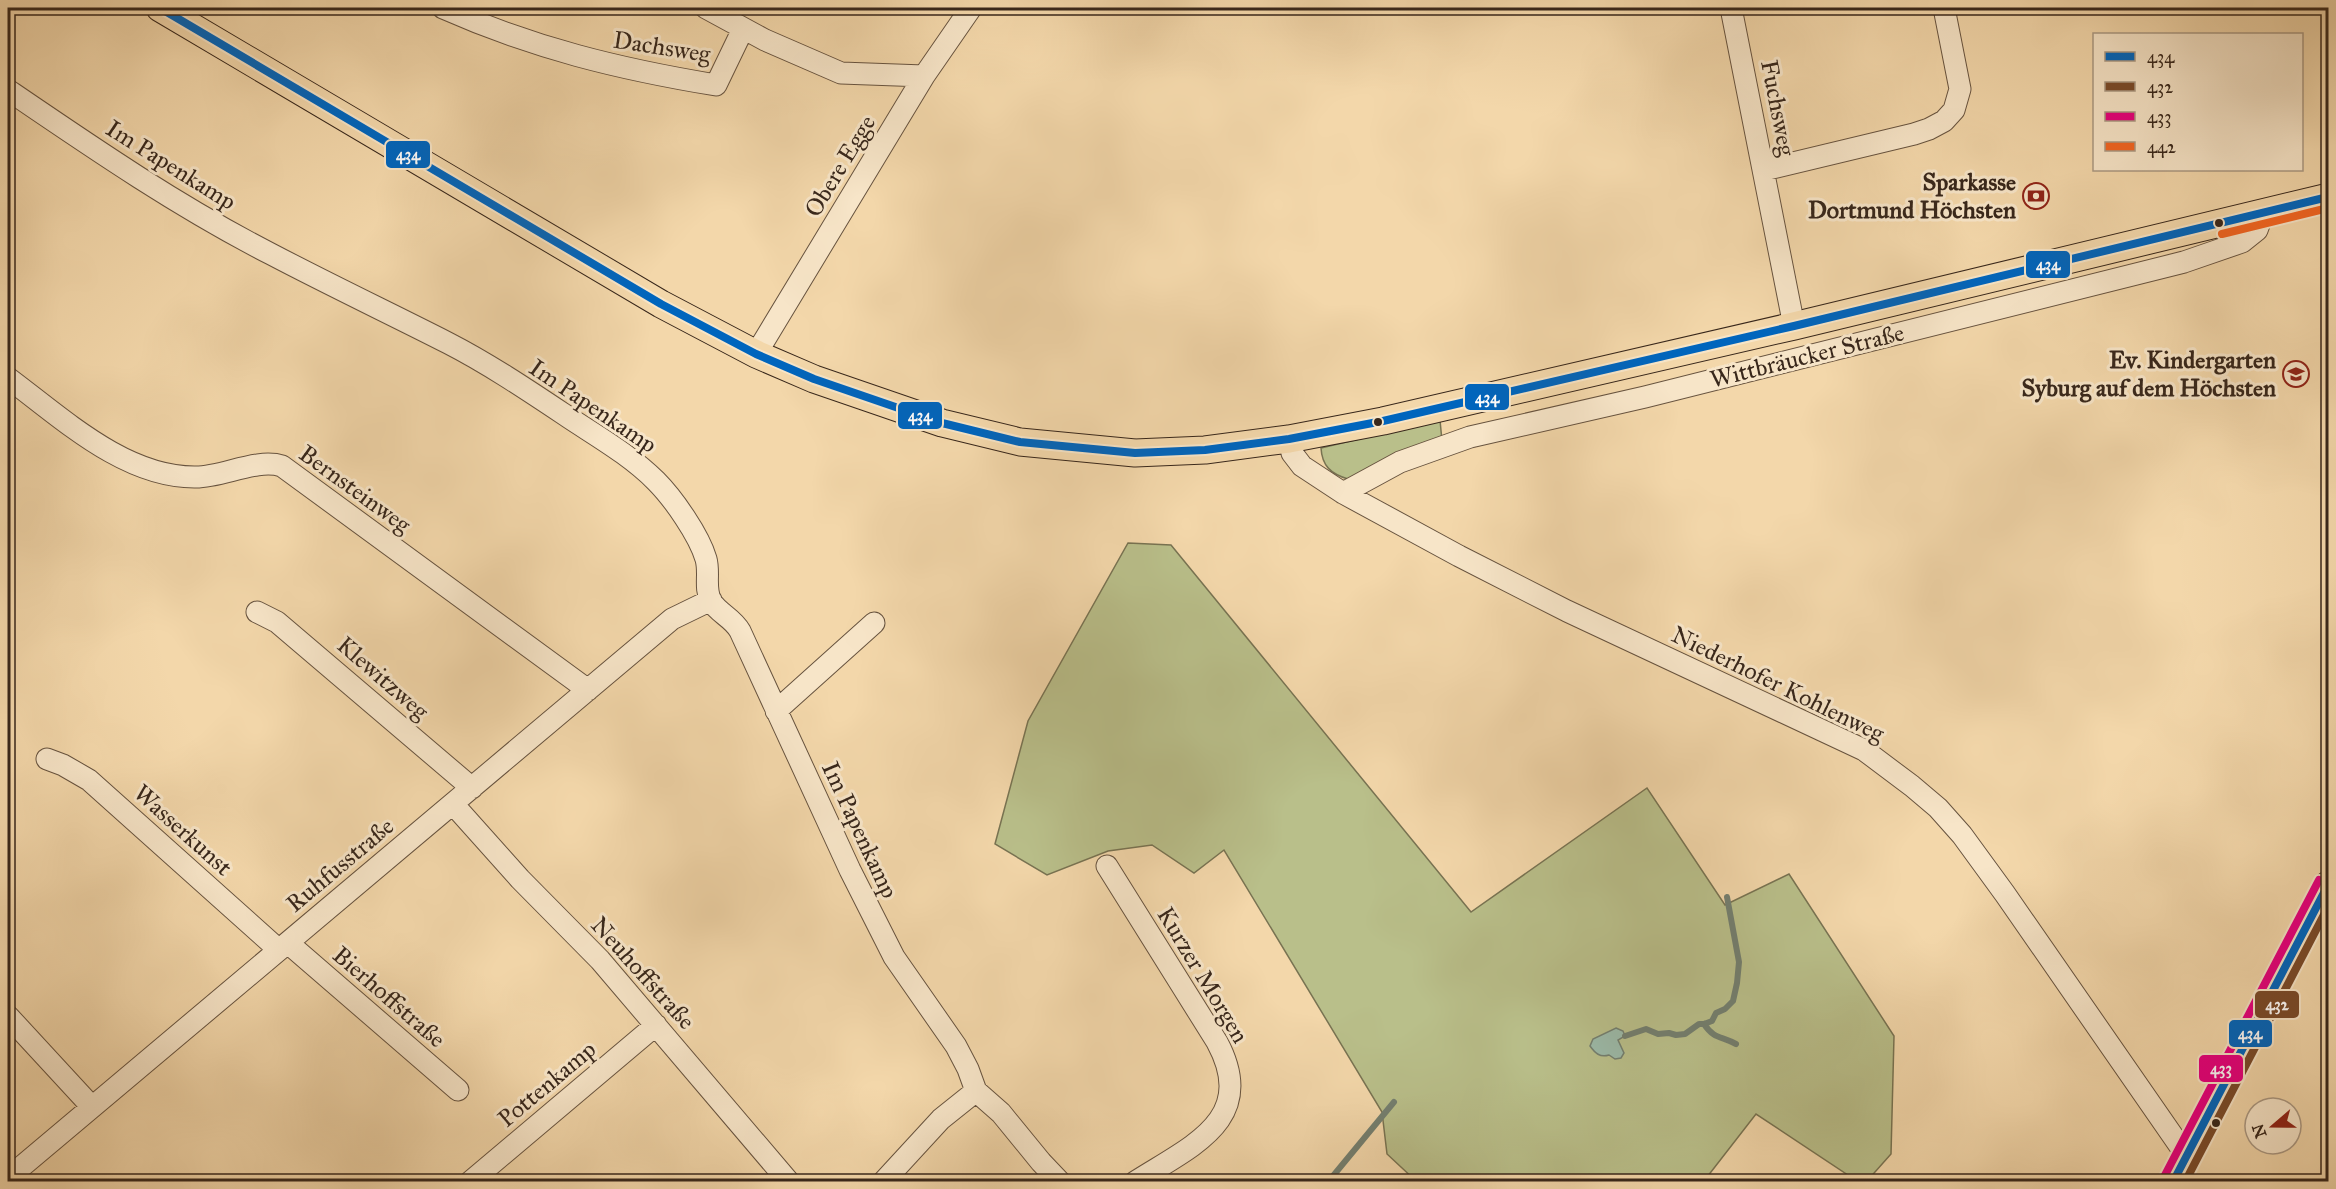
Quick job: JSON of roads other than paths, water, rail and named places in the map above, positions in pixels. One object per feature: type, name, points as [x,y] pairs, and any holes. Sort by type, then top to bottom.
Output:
[{"type":"main road","name":"Wittbräucker Straße","points":[[160,8],[661,304],[756,354],[814,379],[942,423],[1020,442],[1135,453],[1205,450],[1289,439],[1393,419],[1794,326],[2328,197]]},
{"type":"main road","points":[[2179,1173],[2328,885]]},
{"type":"street","name":"Dachsweg","points":[[443,8],[498,31],[577,57],[642,72],[716,85],[743,29]]},
{"type":"street","name":"Obere Egge","points":[[756,354],[924,76],[971,8]]},
{"type":"street","name":"Fuchsweg","points":[[1731,8],[1794,326]]},
{"type":"street","points":[[1764,170],[1914,134],[1944,121],[1954,110],[1960,89],[1944,8]]},
{"type":"street","points":[[715,10],[743,29],[841,73],[924,76]]},
{"type":"street","name":"Im Papenkamp","points":[[8,90],[162,192],[269,253],[464,352],[632,460],[664,491],[700,546],[708,569],[707,587],[711,600],[735,623],[740,631],[854,879],[889,948],[907,978],[956,1046],[968,1069],[975,1091],[1001,1113],[1060,1182]]},
{"type":"street","name":"Wittbräucker Straße","points":[[1343,492],[1400,462],[1470,436],[1645,397],[2184,262],[2242,242],[2257,230],[2263,214]]},
{"type":"street","name":"Bernsteinweg","points":[[8,378],[104,448],[142,468],[164,475],[197,477],[218,475],[264,464],[272,463],[282,466],[588,690]]},
{"type":"street","name":"Niederhofer Kohlenweg","points":[[1289,439],[1292,453],[1302,466],[1343,492],[1459,556],[1567,611],[1864,750],[1912,786],[1938,808],[1968,844],[2179,1173]]},
{"type":"street","name":"Ruhfusstraße","points":[[8,1178],[672,619],[711,600]]},
{"type":"street","name":"Klewitzweg","points":[[257,612],[277,622],[472,788]]},
{"type":"street","points":[[776,711],[874,623]]},
{"type":"street","name":"Wasserkunst","points":[[47,759],[89,780],[283,946]]},
{"type":"street","name":"Neuhoffstraße","points":[[453,804],[520,879],[600,960],[789,1182]]},
{"type":"street","name":"Kurzer Morgen","points":[[1107,866],[1225,1056],[1231,1088],[1230,1100],[1224,1113],[1209,1131],[1136,1182]]},
{"type":"street","name":"Bierhoffstraße","points":[[283,946],[458,1090]]},
{"type":"street","points":[[8,1016],[92,1107]]},
{"type":"street","name":"Pottenkamp","points":[[470,1182],[656,1025]]},
{"type":"street","points":[[883,1182],[941,1119],[975,1091]]},
{"type":"waterway","points":[[1625,1036],[1646,1029],[1658,1034],[1685,1034],[1699,1024],[1712,1021],[1716,1013],[1725,1009],[1733,1001],[1739,962],[1727,897]]},
{"type":"waterway","points":[[1704,1024],[1715,1035],[1736,1044]]},
{"type":"waterway","points":[[1328,1182],[1394,1102]]},
{"type":"place","name":"Sparkasse Dortmund Höchsten","points":[[2036,196]]},
{"type":"place","name":"Ev. Kindergarten Syburg auf dem Höchsten","points":[[2296,374]]}]
